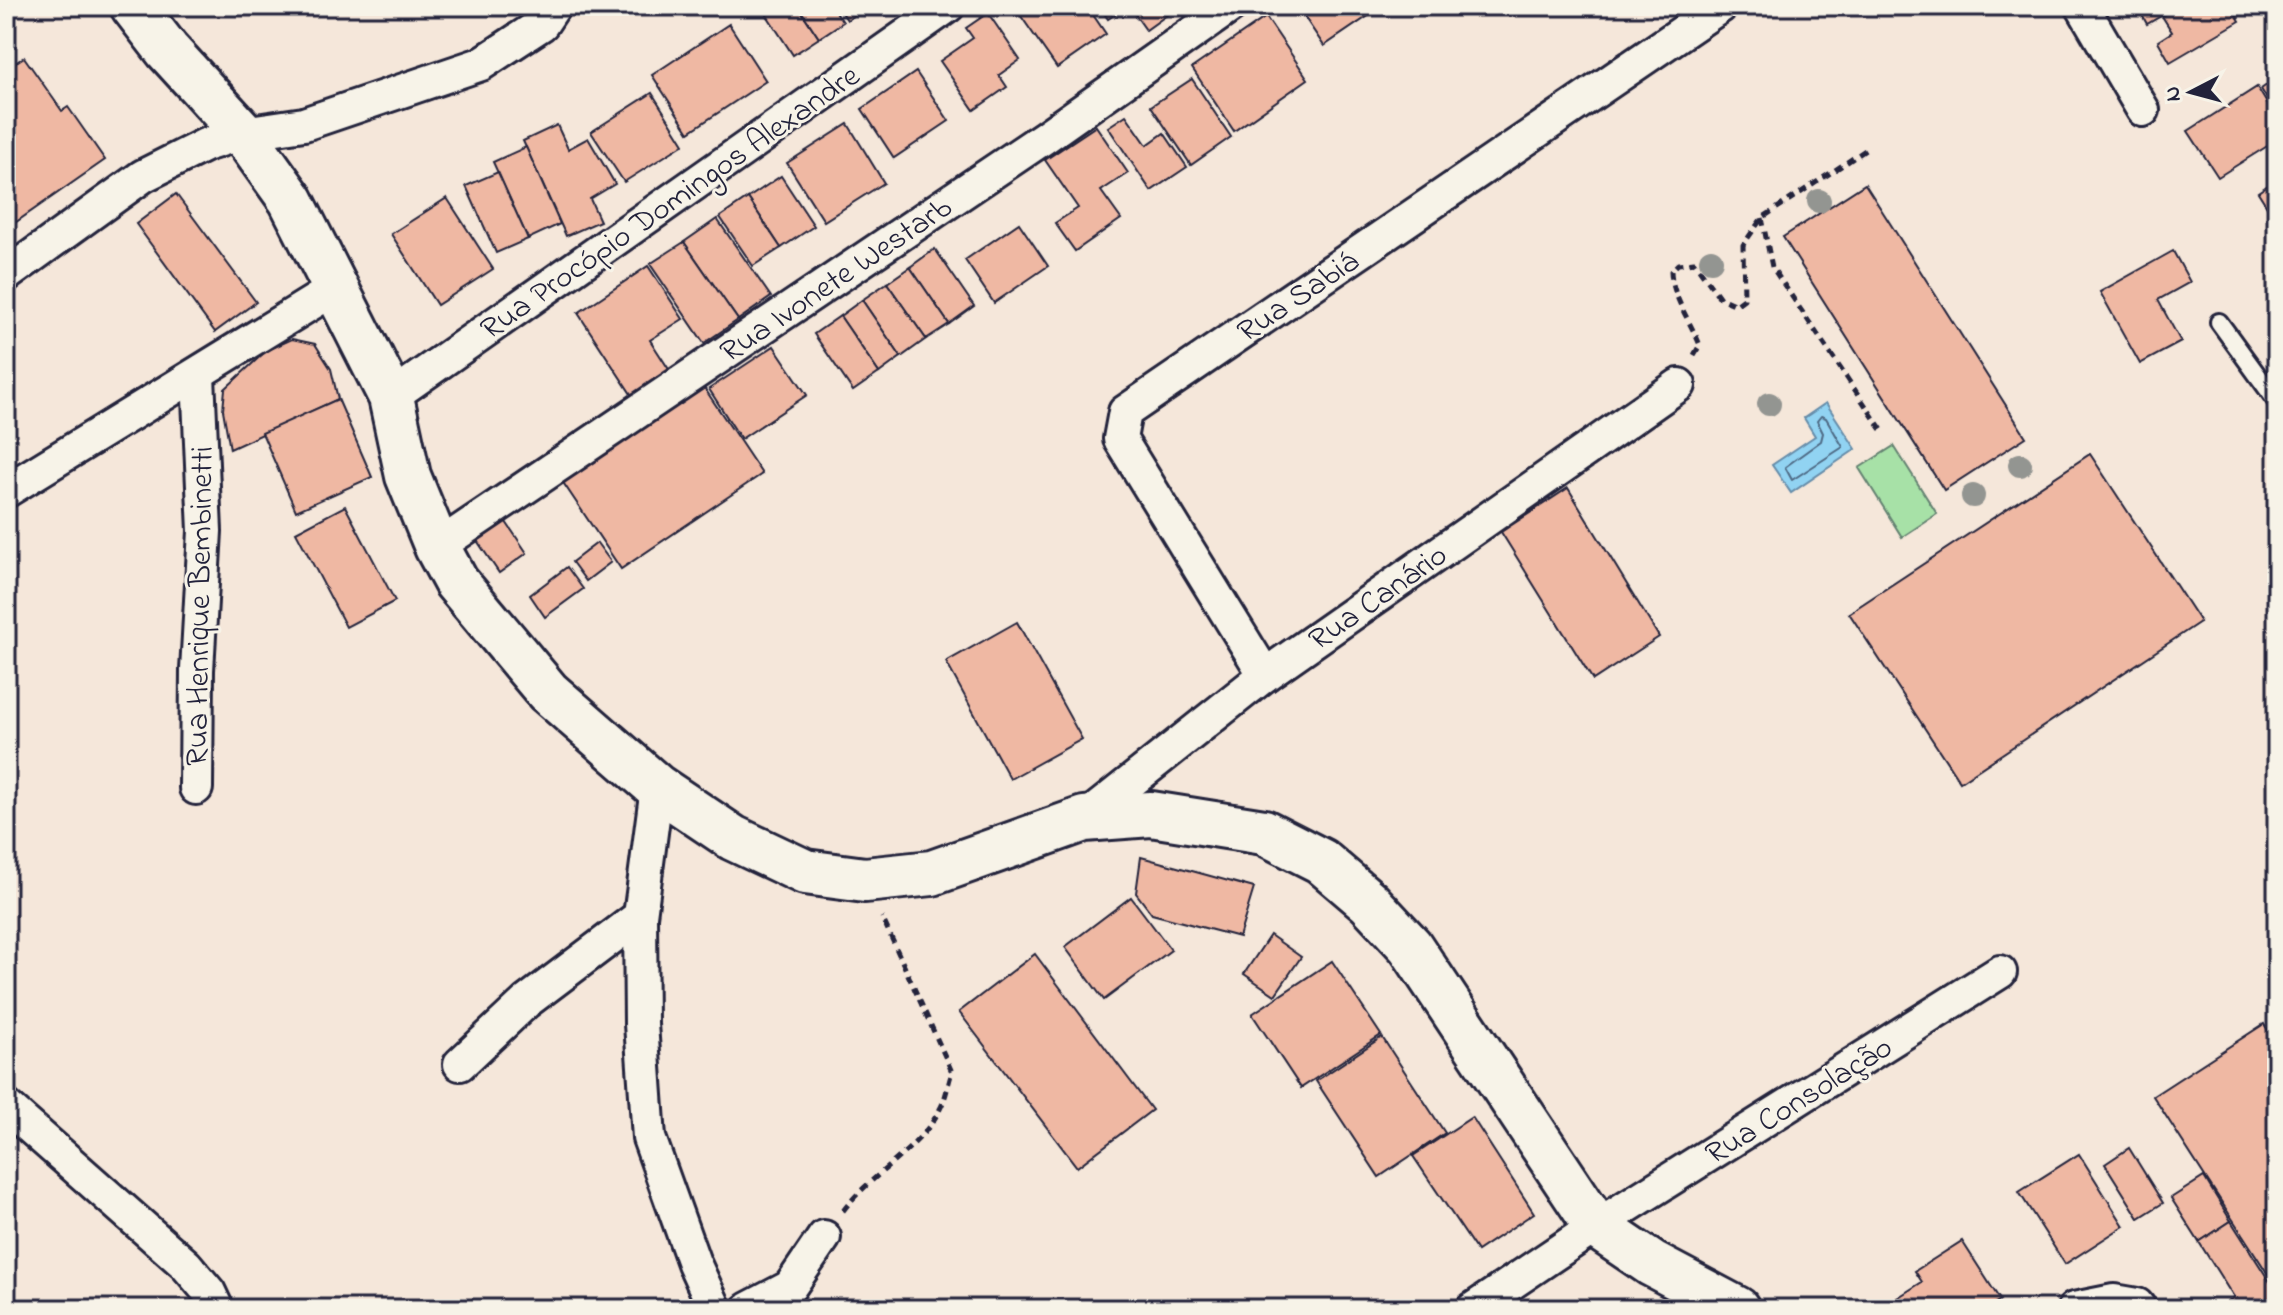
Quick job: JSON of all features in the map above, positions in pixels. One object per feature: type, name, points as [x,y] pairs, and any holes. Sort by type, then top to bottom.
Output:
[{"type":"main road","points":[[133,6],[167,50],[243,133],[291,200],[391,397],[408,476],[437,547],[478,612],[548,692],[657,787],[733,838],[805,872],[865,880],[932,873],[1084,819],[1151,814],[1199,819],[1264,832],[1321,861],[1369,902],[1410,946],[1596,1226],[1652,1264],[1737,1309]]},
{"type":"street","points":[[6,275],[143,176],[205,145],[243,133],[304,124],[481,64],[542,24],[554,6]]},
{"type":"street","name":"Rua Procópio Domingos Alexandre","points":[[391,397],[948,6]]},
{"type":"street","name":"Rua Ivonete Westarb","points":[[437,547],[1045,137],[1231,6]]},
{"type":"street","name":"Rua Sabiá","points":[[1265,675],[1120,439],[1125,412],[1721,6]]},
{"type":"street","points":[[2082,6],[2143,110]]},
{"type":"street","points":[[6,491],[198,376],[336,288]]},
{"type":"street","name":"Rua Henrique Bembinetti","points":[[196,788],[197,670],[205,531],[198,376]]},
{"type":"street","name":"Rua Canário","points":[[1084,819],[1265,675],[1679,385]]},
{"type":"street","points":[[657,787],[640,916],[641,1024],[649,1138],[694,1263],[715,1309]]},
{"type":"street","points":[[460,1064],[526,1002],[640,916]]},
{"type":"street","name":"Rua Consolação","points":[[1473,1309],[1596,1226],[2000,972]]},
{"type":"street","points":[[6,1106],[186,1265],[209,1292],[217,1309]]},
{"type":"street","points":[[748,1309],[790,1287],[824,1237]]},
{"type":"street","points":[[2074,1309],[2114,1301],[2137,1305],[2140,1309]]},
{"type":"lane","points":[[2219,322],[2277,402]]},
{"type":"path","points":[[1679,385],[1700,345],[1671,287],[1671,271],[1678,264],[1694,262],[1720,298],[1736,305],[1744,299],[1743,245],[1762,218],[1870,147]]},
{"type":"path","points":[[1762,218],[1772,267],[1882,430]]},
{"type":"path","points":[[824,1237],[860,1188],[920,1137],[940,1109],[952,1072],[865,880]]},
{"type":"green space","points":[[1894,446],[1937,514],[1902,537],[1859,468]]},
{"type":"water","points":[[1826,403],[1856,449],[1791,493],[1772,465],[1815,436],[1804,418]]},
{"type":"building","points":[[761,6],[798,6],[819,38],[793,55]]},
{"type":"building","points":[[798,6],[832,6],[843,22],[819,38]]},
{"type":"building","points":[[838,6],[867,6],[847,20]]},
{"type":"building","points":[[1014,6],[1087,6],[1106,34],[1057,68]]},
{"type":"building","points":[[1099,6],[1127,6],[1108,19]]},
{"type":"building","points":[[1129,6],[1167,6],[1171,12],[1146,30]]},
{"type":"building","points":[[1297,6],[1378,6],[1380,8],[1324,46]]},
{"type":"building","points":[[2137,6],[2178,6],[2147,24]]},
{"type":"building","points":[[2178,6],[2231,6],[2240,21],[2170,62],[2158,41],[2172,32],[2162,16]]},
{"type":"building","points":[[988,13],[1020,60],[999,75],[1007,87],[974,110],[940,61],[973,38],[966,28]]},
{"type":"building","points":[[1266,17],[1308,79],[1234,131],[1192,68]]},
{"type":"building","points":[[729,24],[766,81],[689,132],[652,75]]},
{"type":"building","points":[[24,57],[62,111],[68,107],[105,160],[6,229],[6,69]]},
{"type":"building","points":[[916,72],[949,121],[894,158],[862,109]]},
{"type":"building","points":[[2277,78],[2277,115],[2261,89]]},
{"type":"building","points":[[1192,79],[1231,137],[1191,165],[1151,106]]},
{"type":"building","points":[[2257,87],[2277,120],[2277,140],[2218,177],[2188,131]]},
{"type":"building","points":[[652,93],[684,144],[624,182],[591,132]]},
{"type":"building","points":[[1126,115],[1147,145],[1164,133],[1187,167],[1151,191],[1108,127]]},
{"type":"building","points":[[848,124],[884,183],[824,221],[787,163]]},
{"type":"building","points":[[557,125],[568,149],[588,138],[615,184],[590,199],[600,221],[566,236],[523,141]]},
{"type":"building","points":[[1096,126],[1128,173],[1101,191],[1121,219],[1075,251],[1055,223],[1078,208],[1045,160]]},
{"type":"building","points":[[526,147],[560,224],[528,239],[493,162]]},
{"type":"building","points":[[498,172],[528,239],[496,253],[466,186]]},
{"type":"building","points":[[781,176],[814,226],[781,248],[748,198]]},
{"type":"building","points":[[2277,179],[2277,222],[2258,192]]},
{"type":"building","points":[[1865,184],[2026,437],[1944,490],[1783,237]]},
{"type":"building","points":[[176,194],[256,302],[215,332],[136,224]]},
{"type":"building","points":[[447,198],[493,269],[437,305],[391,234]]},
{"type":"building","points":[[748,198],[781,248],[753,266],[720,217]]},
{"type":"building","points":[[717,219],[771,297],[738,320],[684,242]]},
{"type":"building","points":[[1019,223],[1048,266],[994,303],[965,260]]},
{"type":"building","points":[[684,242],[738,320],[704,343],[650,264]]},
{"type":"building","points":[[935,249],[974,306],[949,324],[910,267]]},
{"type":"building","points":[[2173,251],[2190,282],[2158,300],[2181,342],[2140,364],[2100,292]]},
{"type":"building","points":[[648,266],[683,319],[650,340],[670,371],[633,397],[578,313]]},
{"type":"building","points":[[910,267],[949,324],[926,339],[887,283]]},
{"type":"building","points":[[887,283],[926,339],[901,357],[862,300]]},
{"type":"building","points":[[862,300],[901,357],[879,373],[840,316]]},
{"type":"building","points":[[840,316],[879,373],[853,391],[814,334]]},
{"type":"building","points":[[292,339],[315,344],[331,369],[338,399],[230,449],[223,410],[225,389],[266,351]]},
{"type":"building","points":[[774,346],[807,395],[741,439],[709,389]]},
{"type":"building","points":[[703,386],[762,474],[621,569],[562,481]]},
{"type":"building","points":[[338,399],[372,477],[296,511],[262,433]]},
{"type":"building","points":[[2090,454],[2200,622],[1960,782],[1849,613]]},
{"type":"building","points":[[1568,488],[1659,637],[1593,680],[1501,532]]},
{"type":"building","points":[[345,506],[395,601],[346,627],[296,532]]},
{"type":"building","points":[[504,519],[527,553],[499,573],[476,539]]},
{"type":"building","points":[[597,543],[611,562],[586,581],[572,562]]},
{"type":"building","points":[[567,567],[583,589],[545,617],[530,595]]},
{"type":"building","points":[[1017,622],[1082,739],[1010,779],[946,662]]},
{"type":"building","points":[[1141,857],[1254,888],[1239,937],[1152,914],[1136,893]]},
{"type":"building","points":[[1131,897],[1171,950],[1104,1000],[1065,947]]},
{"type":"building","points":[[1270,935],[1301,957],[1275,995],[1244,974]]},
{"type":"building","points":[[1035,954],[1152,1110],[1077,1167],[959,1012]]},
{"type":"building","points":[[1332,961],[1381,1035],[1301,1088],[1252,1014]]},
{"type":"building","points":[[2264,1024],[2277,1044],[2277,1288],[2153,1096]]},
{"type":"building","points":[[1382,1037],[1445,1133],[1379,1177],[1316,1081]]},
{"type":"building","points":[[1472,1117],[1534,1213],[1477,1251],[1413,1156]]},
{"type":"building","points":[[2129,1148],[2163,1203],[2139,1218],[2105,1164]]},
{"type":"building","points":[[2079,1154],[2124,1226],[2065,1264],[2019,1192]]},
{"type":"building","points":[[2204,1177],[2231,1221],[2199,1242],[2171,1198]]},
{"type":"building","points":[[2231,1221],[2277,1293],[2277,1309],[2217,1309],[2234,1298],[2199,1242]]},
{"type":"building","points":[[1962,1241],[2000,1300],[1986,1309],[1880,1309],[1922,1282],[1915,1271]]}]
